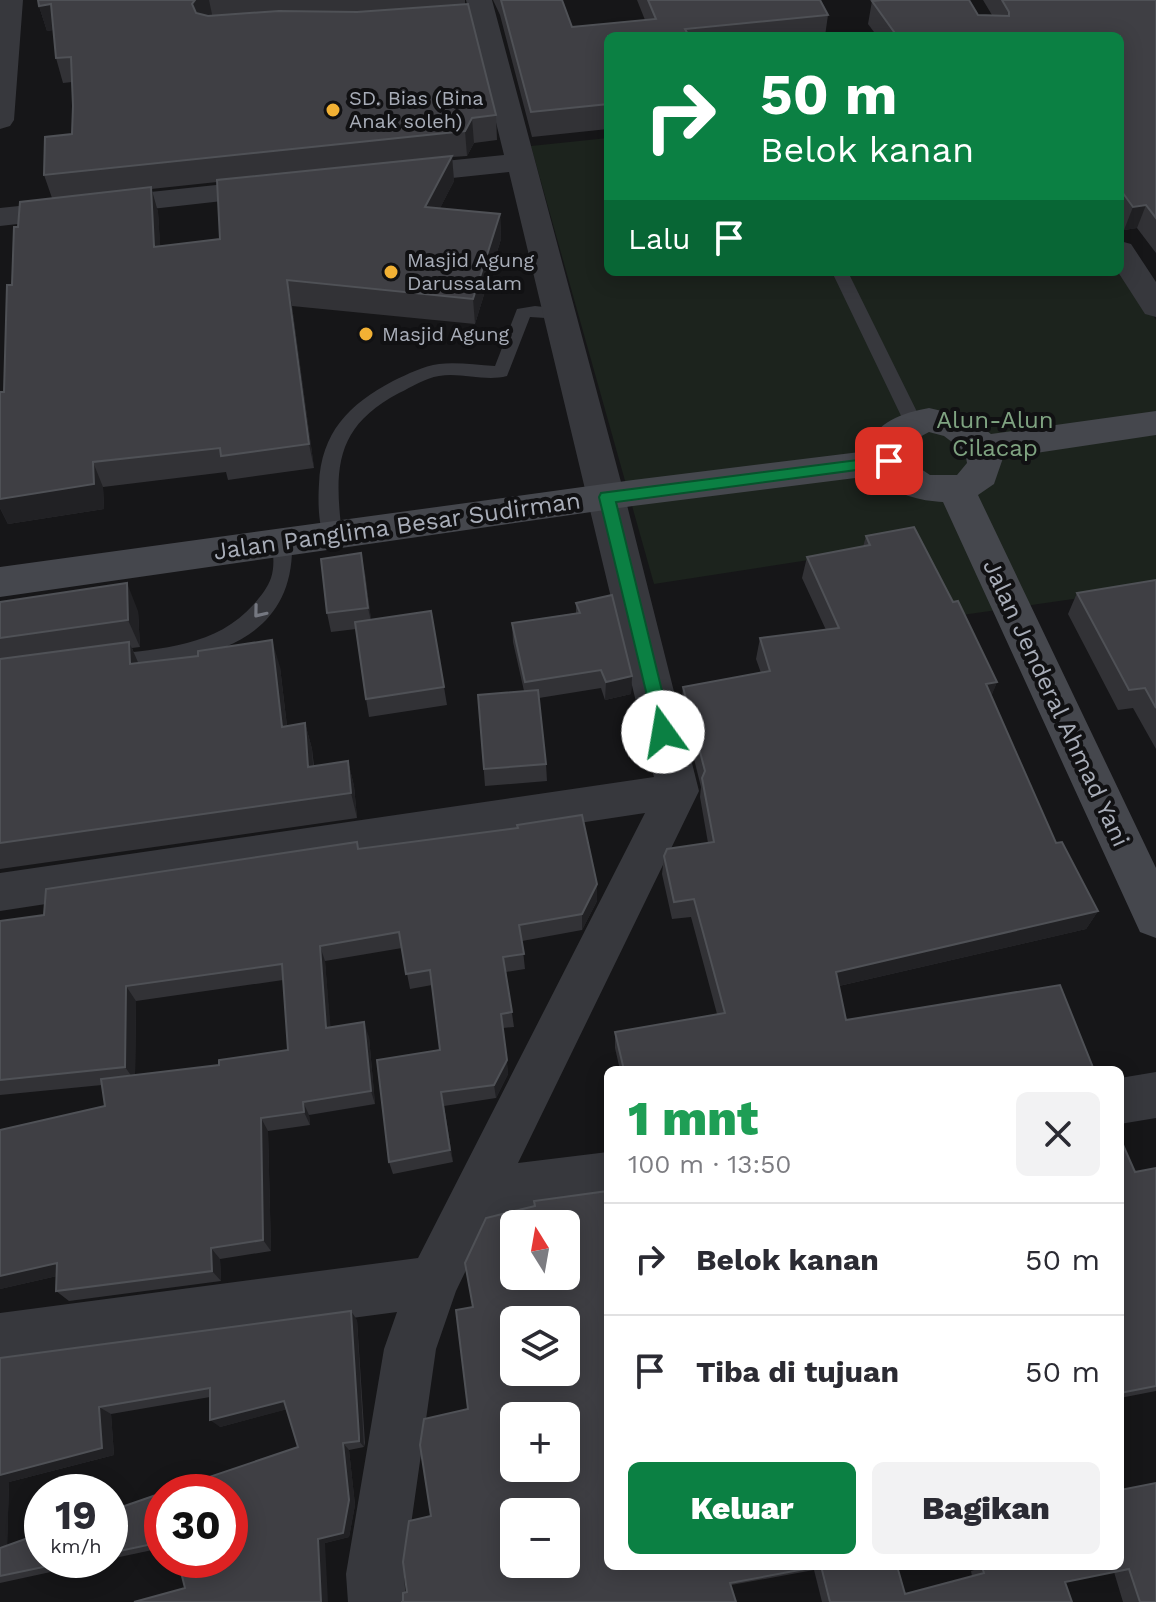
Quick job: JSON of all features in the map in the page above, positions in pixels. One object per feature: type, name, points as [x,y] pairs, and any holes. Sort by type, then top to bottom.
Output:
[{"type":"main road","points":[[937,421],[962,427],[975,436],[984,448],[987,461],[983,473],[972,483],[956,489],[922,486],[896,471],[886,449],[899,428],[913,422],[937,421]]},
{"type":"main road","points":[[984,448],[1156,423]]},
{"type":"main road","name":"Jalan Panglima Besar Sudirman","points":[[0,582],[332,534],[889,461]]},
{"type":"main road","name":"Jalan Jenderal Ahmad Yani","points":[[956,489],[1156,917]]},
{"type":"street","points":[[0,120],[10,0]]},
{"type":"street","points":[[377,1602],[375,1574],[410,1349],[433,1282],[678,791],[607,497],[482,8],[453,19]]},
{"type":"street","points":[[363,179],[521,162]]},
{"type":"street","points":[[0,217],[300,185]]},
{"type":"street","points":[[1124,257],[1156,307]]},
{"type":"street","points":[[0,892],[678,791]]},
{"type":"street","points":[[1124,1100],[1156,1095]]},
{"type":"street","points":[[479,1193],[604,1177]]},
{"type":"street","points":[[0,1339],[351,1290],[433,1282]]},
{"type":"lane","points":[[842,276],[913,422]]},
{"type":"lane","points":[[332,534],[327,499],[328,462],[336,436],[351,416],[375,398],[432,372],[501,372],[523,313],[561,314]]},
{"type":"lane","points":[[88,666],[190,651],[226,642],[255,619],[276,590],[283,572],[282,541]]},
{"type":"green space","name":"Alun-Alun Cilacap","points":[[604,138],[604,276],[1124,276],[1124,270],[1156,320],[1156,587],[913,622],[880,549],[654,584],[531,146]]},
{"type":"building","points":[[38,0],[195,0],[192,4],[196,13],[208,16],[279,11],[357,12],[468,4],[496,115],[472,118],[465,131],[44,175],[45,137],[72,134],[73,106],[71,57],[56,58],[51,4],[39,6]]},
{"type":"building","points":[[501,0],[562,0],[572,27],[656,19],[648,0],[820,0],[828,15],[685,29],[687,32],[604,32],[604,104],[531,112]]},
{"type":"building","points":[[969,0],[978,15],[1009,16],[1002,0],[1155,0],[1156,218],[1146,205],[1133,207],[1124,195],[1124,32],[894,32],[872,1]]},
{"type":"building","points":[[452,156],[425,207],[500,214],[473,299],[287,280],[309,444],[221,456],[220,448],[93,462],[94,484],[0,499],[0,392],[4,392],[7,285],[12,285],[14,227],[18,227],[20,202],[151,187],[154,247],[220,239],[217,180]]},
{"type":"building","points":[[914,527],[953,602],[958,601],[997,682],[986,684],[1056,843],[1062,842],[1098,911],[836,972],[846,1020],[1060,985],[1092,1066],[623,1066],[615,1032],[725,1013],[694,899],[674,902],[664,856],[667,849],[714,842],[702,778],[705,771],[683,687],[770,671],[760,638],[839,628],[807,557],[870,545],[866,536]]},
{"type":"building","points":[[361,553],[368,608],[327,613],[321,559]]},
{"type":"building","points":[[1156,580],[1156,708],[1145,688],[1129,690],[1077,593]]},
{"type":"building","points":[[127,583],[128,620],[0,638],[0,602]]},
{"type":"building","points":[[612,595],[632,676],[606,682],[601,670],[525,682],[512,623],[580,613],[576,603]]},
{"type":"building","points":[[431,611],[444,687],[366,699],[355,622]]},
{"type":"building","points":[[272,640],[282,727],[305,723],[308,767],[348,761],[351,793],[0,843],[0,659],[129,642],[130,664],[198,656],[198,651]]},
{"type":"building","points":[[538,690],[546,764],[484,769],[478,695]]},
{"type":"building","points":[[582,815],[597,884],[582,914],[519,925],[524,954],[503,957],[512,1012],[501,1014],[507,1060],[494,1085],[441,1092],[450,1150],[389,1162],[377,1060],[440,1050],[430,970],[406,974],[399,932],[320,946],[326,1028],[364,1022],[371,1091],[303,1102],[304,1112],[261,1118],[263,1240],[211,1248],[212,1271],[56,1291],[57,1263],[0,1276],[0,1130],[105,1106],[101,1079],[219,1065],[219,1060],[288,1050],[282,964],[126,986],[125,1067],[0,1080],[0,921],[44,915],[46,889],[357,842],[358,849],[518,828],[517,825]]},
{"type":"building","points":[[1124,1147],[1135,1172],[1156,1168],[1156,1386],[1124,1392]]},
{"type":"building","points":[[604,1192],[604,1570],[800,1570],[730,1583],[736,1602],[403,1602],[403,1593],[407,1592],[403,1562],[409,1521],[431,1516],[420,1445],[424,1419],[468,1409],[456,1310],[473,1307],[465,1263],[486,1218],[500,1215],[500,1290],[580,1290],[580,1210],[519,1210],[535,1206],[534,1201]]},
{"type":"building","points":[[351,1311],[359,1441],[343,1443],[349,1500],[343,1533],[318,1539],[321,1602],[134,1602],[185,1588],[182,1578],[248,1578],[248,1474],[218,1474],[298,1447],[284,1401],[210,1420],[210,1388],[99,1407],[102,1448],[0,1475],[0,1358]]},
{"type":"building","points":[[1156,1483],[1156,1602],[1140,1602],[1129,1569],[1065,1582],[1072,1602],[830,1602],[822,1570],[898,1570],[905,1594],[984,1573],[983,1570],[1124,1570],[1124,1489]]},
{"type":"building","points":[[144,1499],[144,1546],[128,1549],[128,1505]]},
{"type":"building","points":[[24,1539],[24,1571],[0,1576],[0,1548]]},
{"type":"place","name":"SD. Bias (Bina Anak soleh)","points":[[333,110]]},
{"type":"place","name":"Masjid Agung Darussalam","points":[[391,272]]},
{"type":"place","name":"Masjid Agung","points":[[366,334]]},
{"type":"route","points":[[663,732],[607,497],[889,461]]}]
